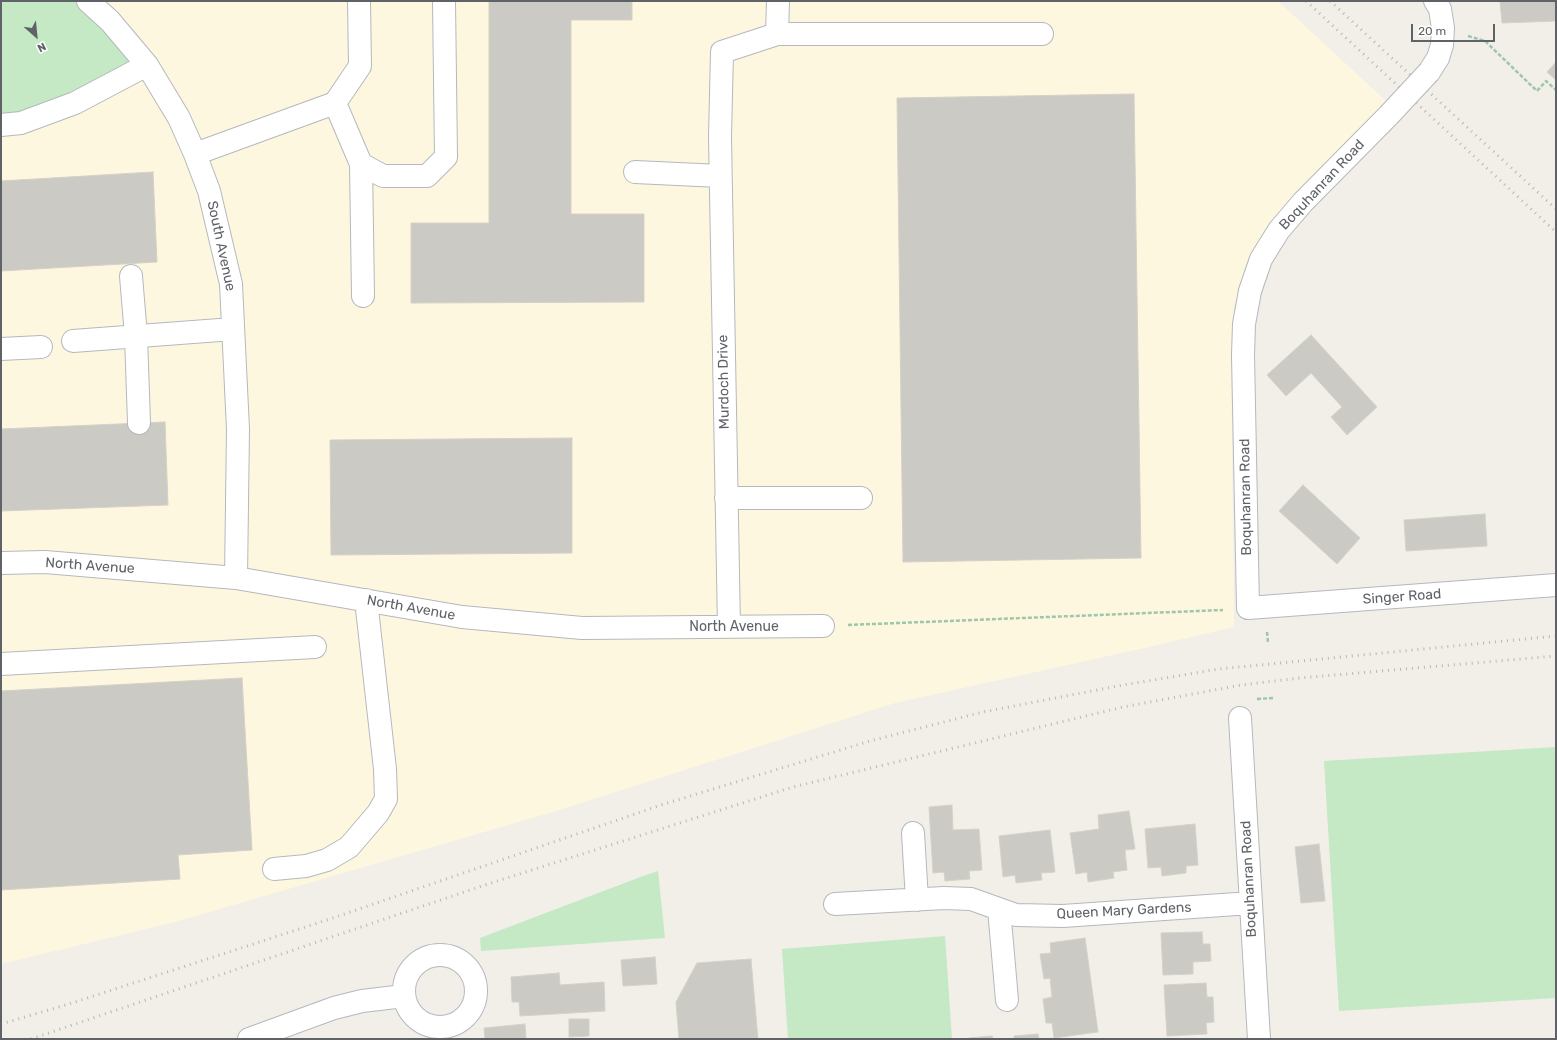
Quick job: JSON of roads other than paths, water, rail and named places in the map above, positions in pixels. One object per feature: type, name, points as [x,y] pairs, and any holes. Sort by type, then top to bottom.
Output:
[{"type":"street","name":"South Avenue","points":[[88,1],[110,21],[147,65],[179,118],[209,191],[231,284],[238,429],[236,578]]},
{"type":"street","points":[[195,154],[335,103],[360,66],[359,1]]},
{"type":"street","points":[[360,164],[383,176],[427,176],[446,157],[444,1]]},
{"type":"street","points":[[778,1],[777,34],[1042,34]]},
{"type":"street","name":"Boquhanran Road","points":[[1248,608],[1243,355],[1244,324],[1250,292],[1261,259],[1279,230],[1303,202],[1389,115],[1429,72],[1438,58],[1442,45],[1443,28],[1440,9],[1435,1]]},
{"type":"street","name":"Murdoch Drive","points":[[729,627],[720,176],[722,52],[777,34]]},
{"type":"street","points":[[1,125],[21,123],[75,103],[147,65]]},
{"type":"street","points":[[335,103],[360,164],[363,296]]},
{"type":"street","points":[[635,172],[720,176]]},
{"type":"street","points":[[131,276],[136,336],[139,423]]},
{"type":"street","points":[[73,341],[233,329]]},
{"type":"street","points":[[1,349],[41,347]]},
{"type":"street","points":[[726,498],[861,498]]},
{"type":"street","name":"North Avenue","points":[[1,563],[45,562],[236,578],[462,617],[582,628],[823,626]]},
{"type":"street","name":"Singer Road","points":[[1248,608],[1556,585]]},
{"type":"street","points":[[274,869],[306,866],[327,860],[349,847],[378,814],[386,799],[385,769],[366,600]]},
{"type":"street","points":[[1,664],[315,647]]},
{"type":"street","name":"Boquhanran Road","points":[[1245,709],[1251,904],[1259,1039]]},
{"type":"street","points":[[913,833],[917,900]]},
{"type":"street","name":"Queen Mary Gardens","points":[[835,904],[971,899],[1016,916],[1064,916],[1251,904]]},
{"type":"street","points":[[998,909],[1007,1000]]},
{"type":"street","points":[[440,955],[454,958],[465,966],[473,977],[476,995],[471,1009],[466,1016],[442,1033],[414,1016],[406,1005],[404,996],[404,987],[407,975],[418,962],[426,958],[440,955]]},
{"type":"street","points":[[249,1039],[334,1008],[362,1001],[404,996]]},
{"type":"railway","points":[[1306,1],[1556,232]]},
{"type":"railway","points":[[1330,1],[1556,209]]},
{"type":"railway","points":[[1,1024],[69,1004],[327,920],[664,804],[870,741],[983,712],[1123,685],[1219,669],[1556,636]]},
{"type":"railway","points":[[31,1039],[488,884],[793,787],[1123,707],[1241,685],[1300,678],[1556,656]]}]
